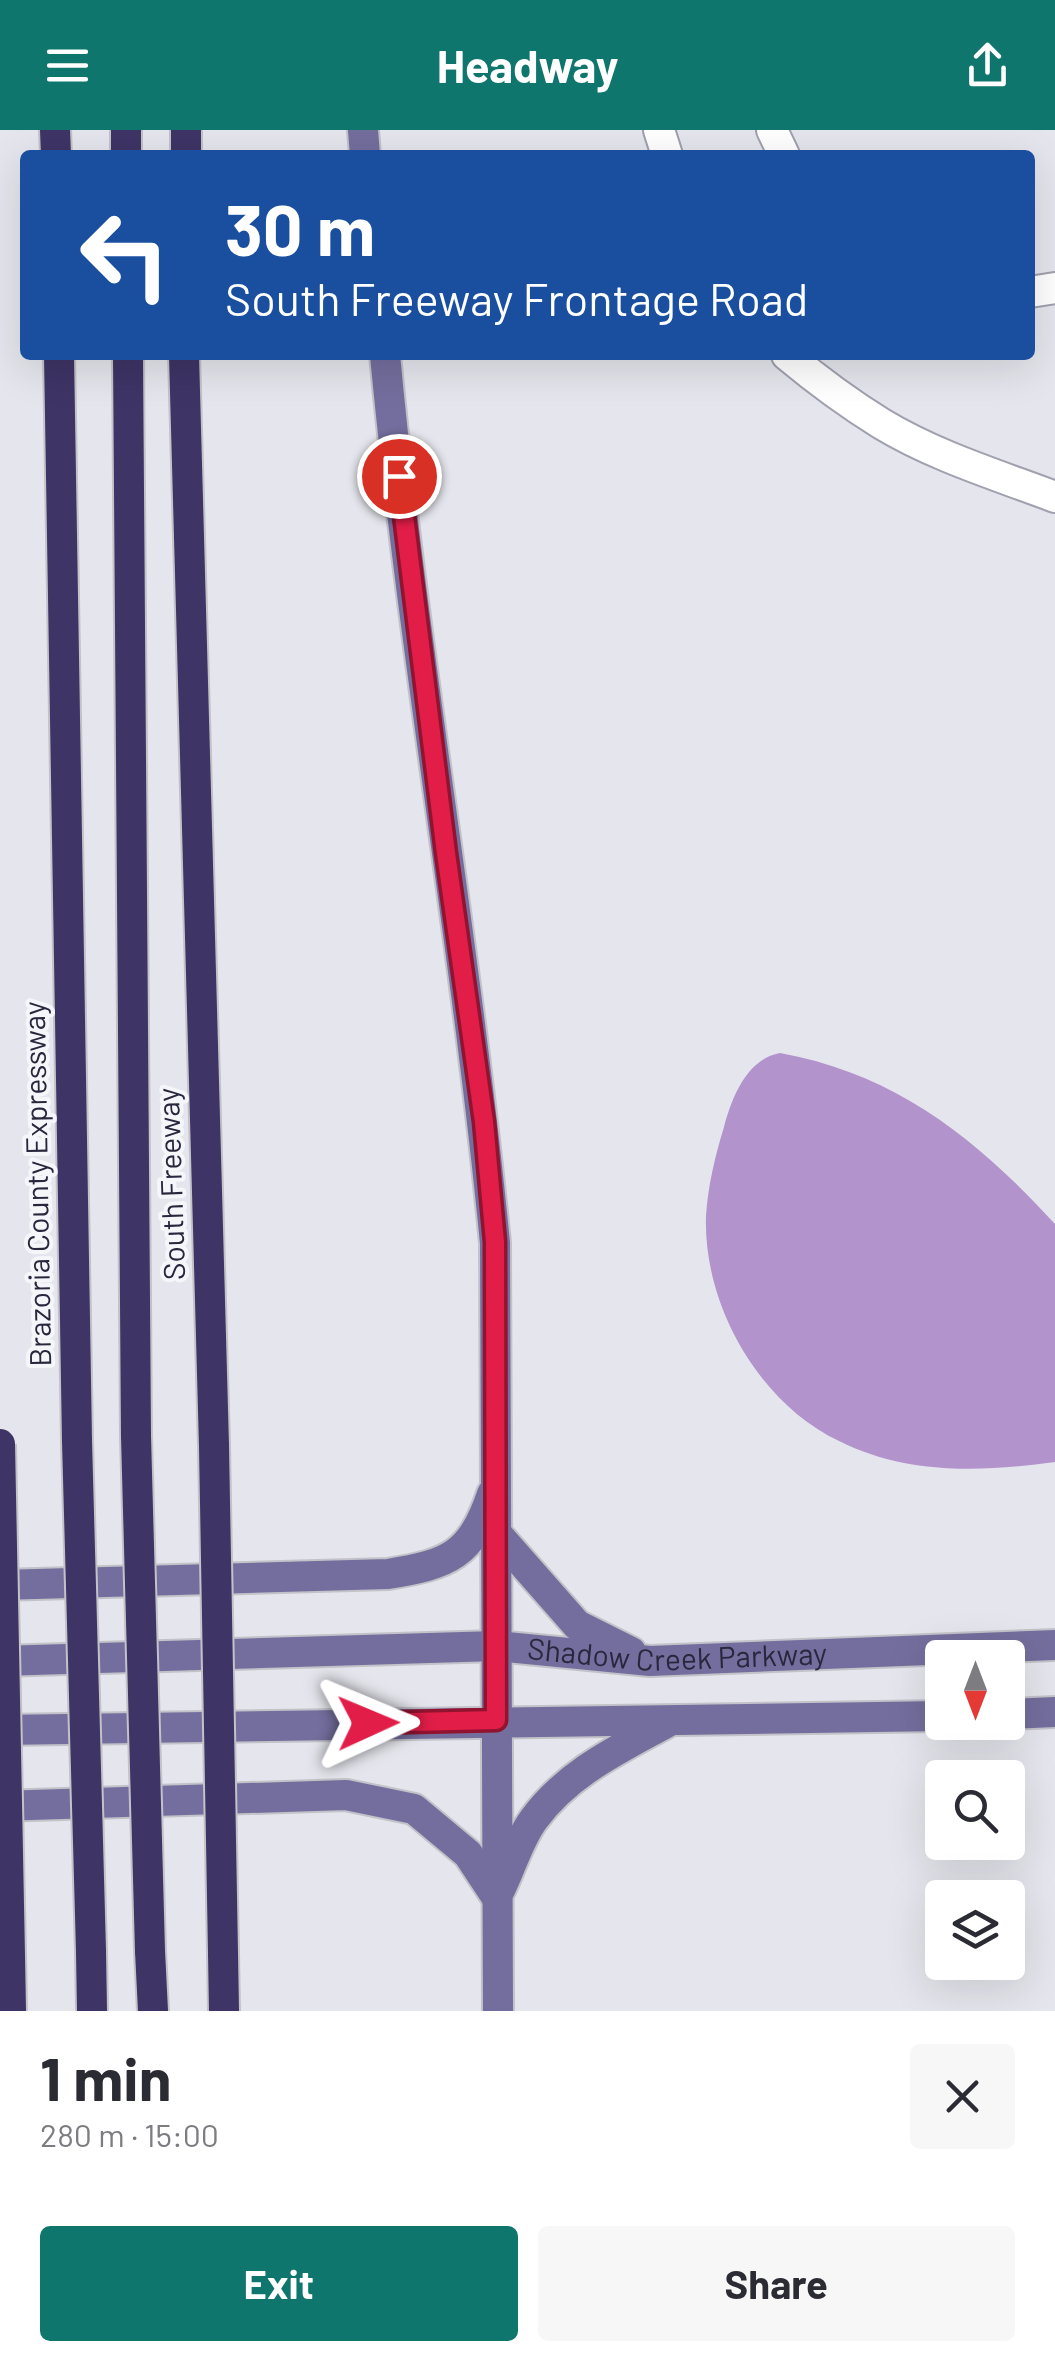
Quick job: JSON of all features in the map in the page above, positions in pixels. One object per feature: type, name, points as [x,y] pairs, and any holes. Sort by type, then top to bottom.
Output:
[{"type":"highway","name":"Brazoria County Expressway","points":[[59,360],[92,2011]]},
{"type":"highway","points":[[128,360],[136,1436],[153,2011]]},
{"type":"highway","name":"South Freeway","points":[[184,360],[214,1446],[224,2011]]},
{"type":"highway","points":[[0,1422],[11,2011]]},
{"type":"main road","points":[[386,360],[495,1242],[498,2011]]},
{"type":"main road","points":[[0,1585],[388,1574],[438,1565],[468,1544],[484,1518],[497,1482]]},
{"type":"main road","points":[[497,1534],[577,1625],[650,1661]]},
{"type":"main road","name":"Shadow Creek Parkway","points":[[0,1661],[496,1646],[650,1661],[1055,1645]]},
{"type":"main road","points":[[1025,1713],[1055,1712]]},
{"type":"main road","points":[[0,1730],[925,1716]]},
{"type":"main road","points":[[497,1898],[532,1821],[565,1785],[589,1766],[670,1721]]},
{"type":"main road","points":[[0,1806],[346,1795],[414,1809],[468,1854],[497,1898]]},
{"type":"street","points":[[793,360],[884,426],[940,453],[1055,497]]},
{"type":"shaded area","points":[[780,1053],[861,1077],[932,1114],[995,1164],[1055,1224],[1055,1462],[945,1468],[865,1452],[810,1424],[761,1377],[741,1348],[714,1283],[708,1250],[708,1194],[727,1115],[737,1092],[758,1063]]},
{"type":"route","points":[[368,1723],[496,1720],[495,1242],[484,1122],[399,476]]}]
